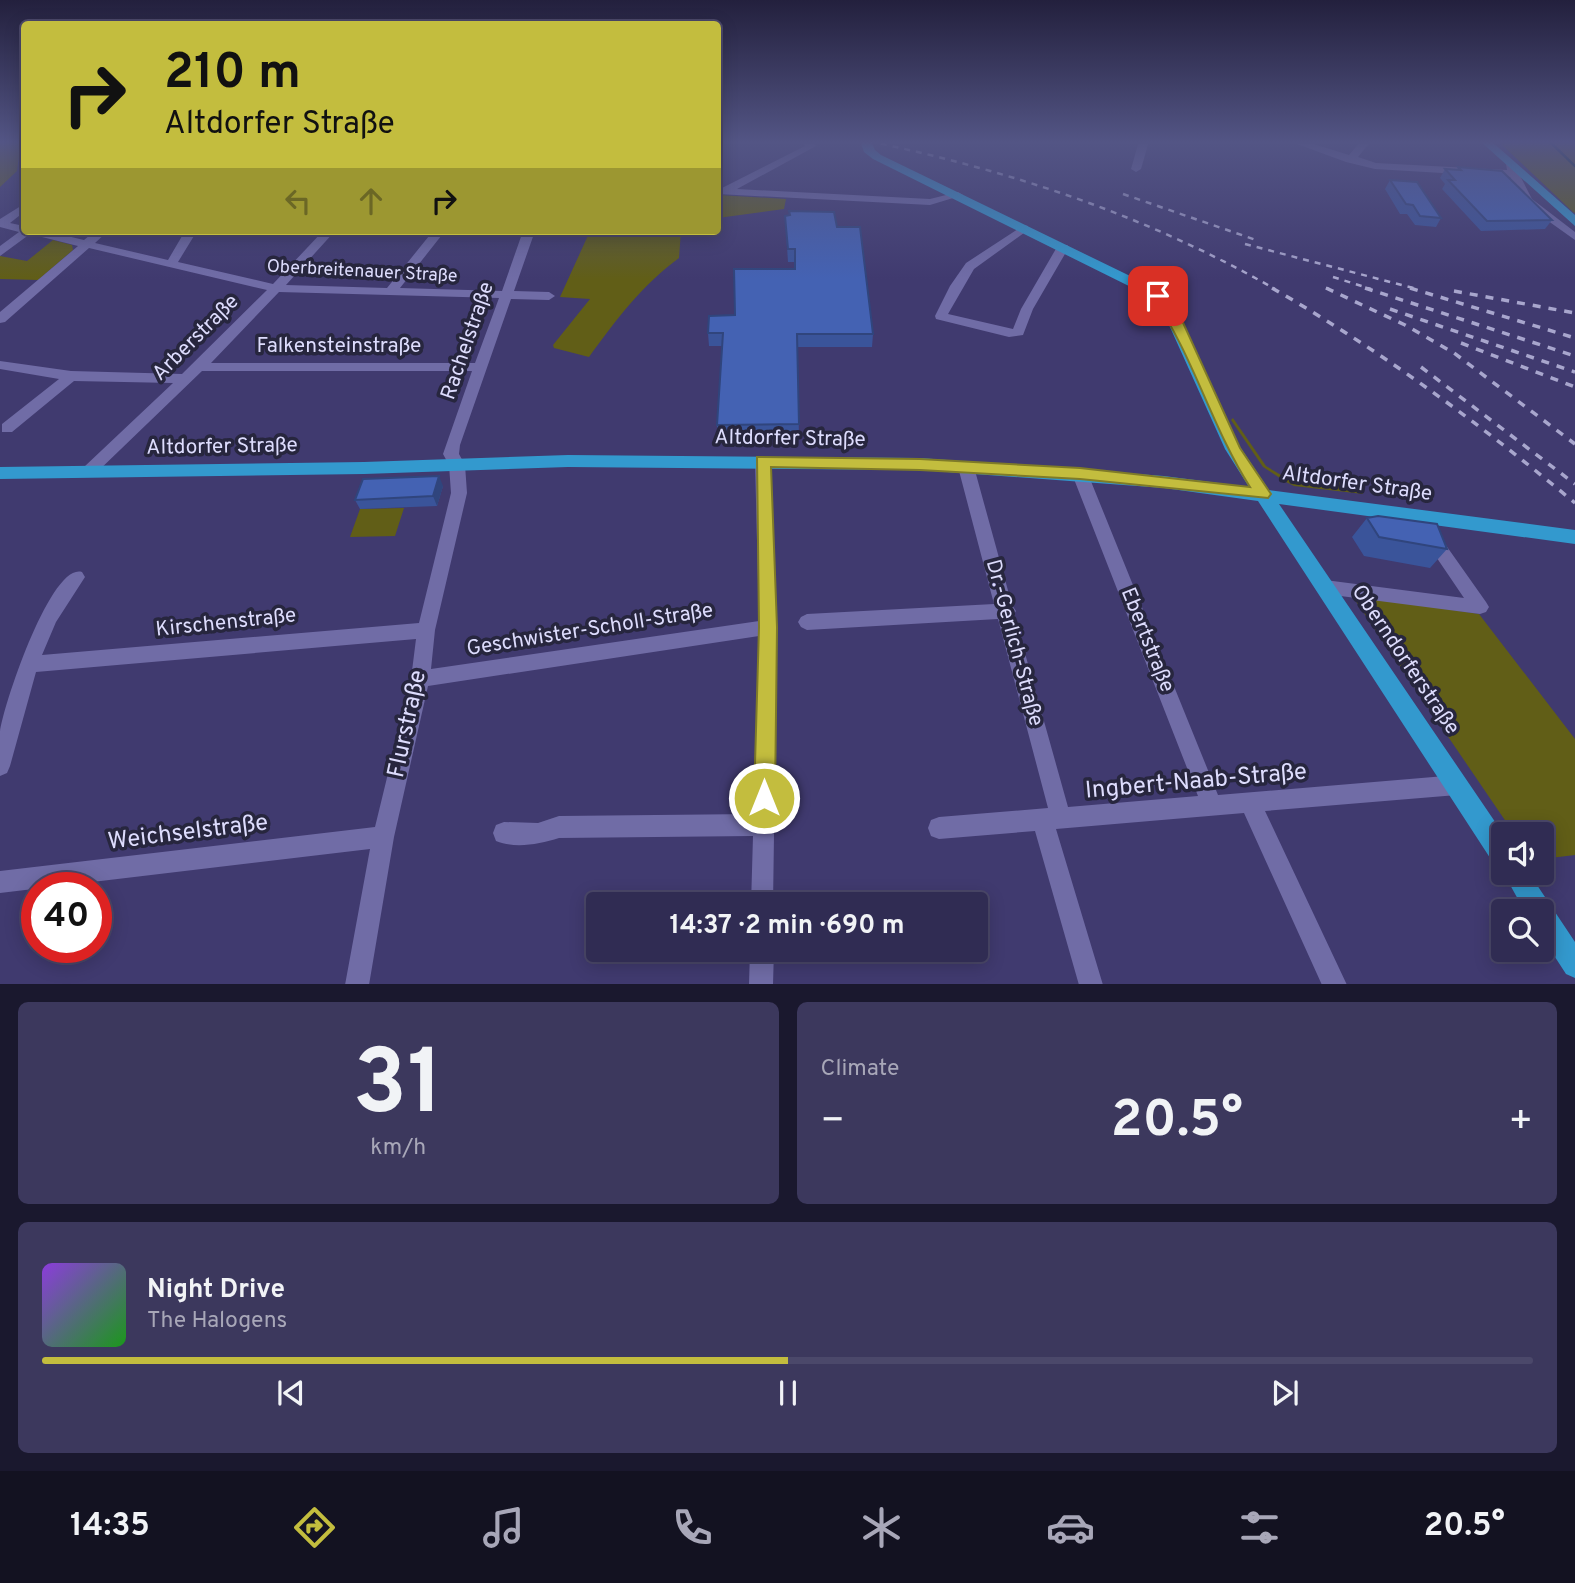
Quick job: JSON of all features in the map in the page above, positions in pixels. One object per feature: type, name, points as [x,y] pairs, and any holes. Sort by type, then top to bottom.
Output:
[{"type":"main road","name":"Oberndorferstraße","points":[[941,187],[1154,293],[1166,303],[1233,449],[1491,837]]},
{"type":"main road","points":[[1533,187],[1575,222]]},
{"type":"main road","name":"Altdorfer Straße","points":[[0,473],[763,461],[966,467],[1080,474],[1263,494],[1572,537]]},
{"type":"main road","points":[[1554,933],[1575,965]]},
{"type":"street","points":[[1520,187],[1527,201],[1575,237]]},
{"type":"street","points":[[721,191],[930,202],[958,195]]},
{"type":"street","points":[[1544,196],[1538,201],[1546,217]]},
{"type":"street","name":"Oberbreitenauer Straße","points":[[21,209],[1,222],[4,226],[21,231]]},
{"type":"street","points":[[1024,228],[970,266],[940,315],[1009,334],[1018,332],[1027,309],[1063,247]]},
{"type":"street","points":[[0,251],[22,235]]},
{"type":"street","name":"Oberbreitenauer Straße","points":[[40,235],[274,288],[549,296]]},
{"type":"street","points":[[0,319],[98,235]]},
{"type":"street","points":[[171,264],[189,235]]},
{"type":"street","name":"Arberstraße","points":[[89,471],[186,379],[325,235]]},
{"type":"street","points":[[390,292],[436,235]]},
{"type":"street","name":"Rachelstraße","points":[[457,465],[452,454],[453,445],[528,235]]},
{"type":"street","points":[[0,365],[71,376],[186,379]]},
{"type":"street","name":"Falkensteinstraße","points":[[198,367],[480,367]]},
{"type":"street","points":[[7,428],[71,376]]},
{"type":"street","points":[[762,892],[768,627],[763,461]]},
{"type":"street","name":"Flurstraße","points":[[357,984],[383,837],[420,679],[426,630],[459,494],[457,465]]},
{"type":"street","name":"Dr.-Gerlich-Straße","points":[[966,467],[1007,611],[1091,984]]},
{"type":"street","name":"Ebertstraße","points":[[1080,474],[1213,807]]},
{"type":"street","points":[[1325,587],[1480,607],[1438,550],[1421,515]]},
{"type":"street","points":[[0,766],[31,664],[58,598],[76,577]]},
{"type":"street","points":[[807,622],[1007,611]]},
{"type":"street","name":"Geschwister-Scholl-Straße","points":[[420,679],[607,654],[693,636],[768,627]]},
{"type":"street","name":"Kirschenstraße","points":[[31,664],[426,630]]},
{"type":"street","name":"Ingbert-Naab-Straße","points":[[939,828],[1457,785]]},
{"type":"street","points":[[1251,804],[1335,984]]},
{"type":"street","points":[[504,833],[538,834],[559,827],[764,825]]},
{"type":"street","name":"Weichselstraße","points":[[0,881],[383,837]]},
{"type":"street","points":[[761,984],[762,962]]},
{"type":"shaded area","points":[[1547,187],[1575,187],[1575,213]]},
{"type":"shaded area","points":[[721,195],[786,199],[784,209],[721,218]]},
{"type":"shaded area","points":[[588,235],[681,235],[679,258],[641,291],[589,357],[554,348],[553,345],[590,299],[560,297]]},
{"type":"shaded area","points":[[53,240],[72,245],[73,250],[38,280],[0,279],[0,256],[27,261]]},
{"type":"shaded area","points":[[1233,418],[1266,466],[1281,475],[1359,484],[1363,494],[1294,486],[1286,482],[1263,467],[1231,420]]},
{"type":"shaded area","points":[[404,508],[395,536],[350,537],[360,509]]},
{"type":"shaded area","points":[[1359,596],[1479,614],[1575,739],[1575,855],[1554,858],[1554,822],[1506,822],[1355,600]]},
{"type":"building","points":[[1395,187],[1420,187],[1441,218],[1420,216],[1413,205],[1406,204]]},
{"type":"building","points":[[1455,187],[1518,187],[1552,220],[1487,221]]},
{"type":"building","points":[[789,211],[834,212],[837,227],[860,227],[873,334],[797,334],[799,424],[717,425],[723,333],[708,333],[709,316],[735,315],[734,269],[795,269],[795,249],[788,249],[785,216],[790,215]]},
{"type":"building","points":[[439,476],[433,496],[355,500],[363,479]]},
{"type":"building","points":[[1378,516],[1437,524],[1447,549],[1379,537],[1367,518]]},
{"type":"railway","points":[[1042,187],[1177,239],[1275,289]]},
{"type":"railway","points":[[1123,194],[1259,241]]},
{"type":"railway","points":[[1245,244],[1417,289]]},
{"type":"railway","points":[[1333,277],[1371,289]]},
{"type":"railway","points":[[1272,288],[1390,362],[1502,444],[1575,503]]},
{"type":"railway","points":[[1329,289],[1326,288],[1405,325],[1454,353],[1575,444]]},
{"type":"railway","points":[[1365,288],[1575,356]]},
{"type":"railway","points":[[1410,288],[1575,338]]},
{"type":"railway","points":[[1454,291],[1575,313]]},
{"type":"railway","points":[[1390,309],[1575,372]]},
{"type":"railway","points":[[1461,343],[1575,387]]},
{"type":"railway","points":[[1421,367],[1575,484]]},
{"type":"route","points":[[764,798],[768,627],[763,461],[920,464],[1080,474],[1263,494],[1233,449],[1174,316],[1158,296]]}]
